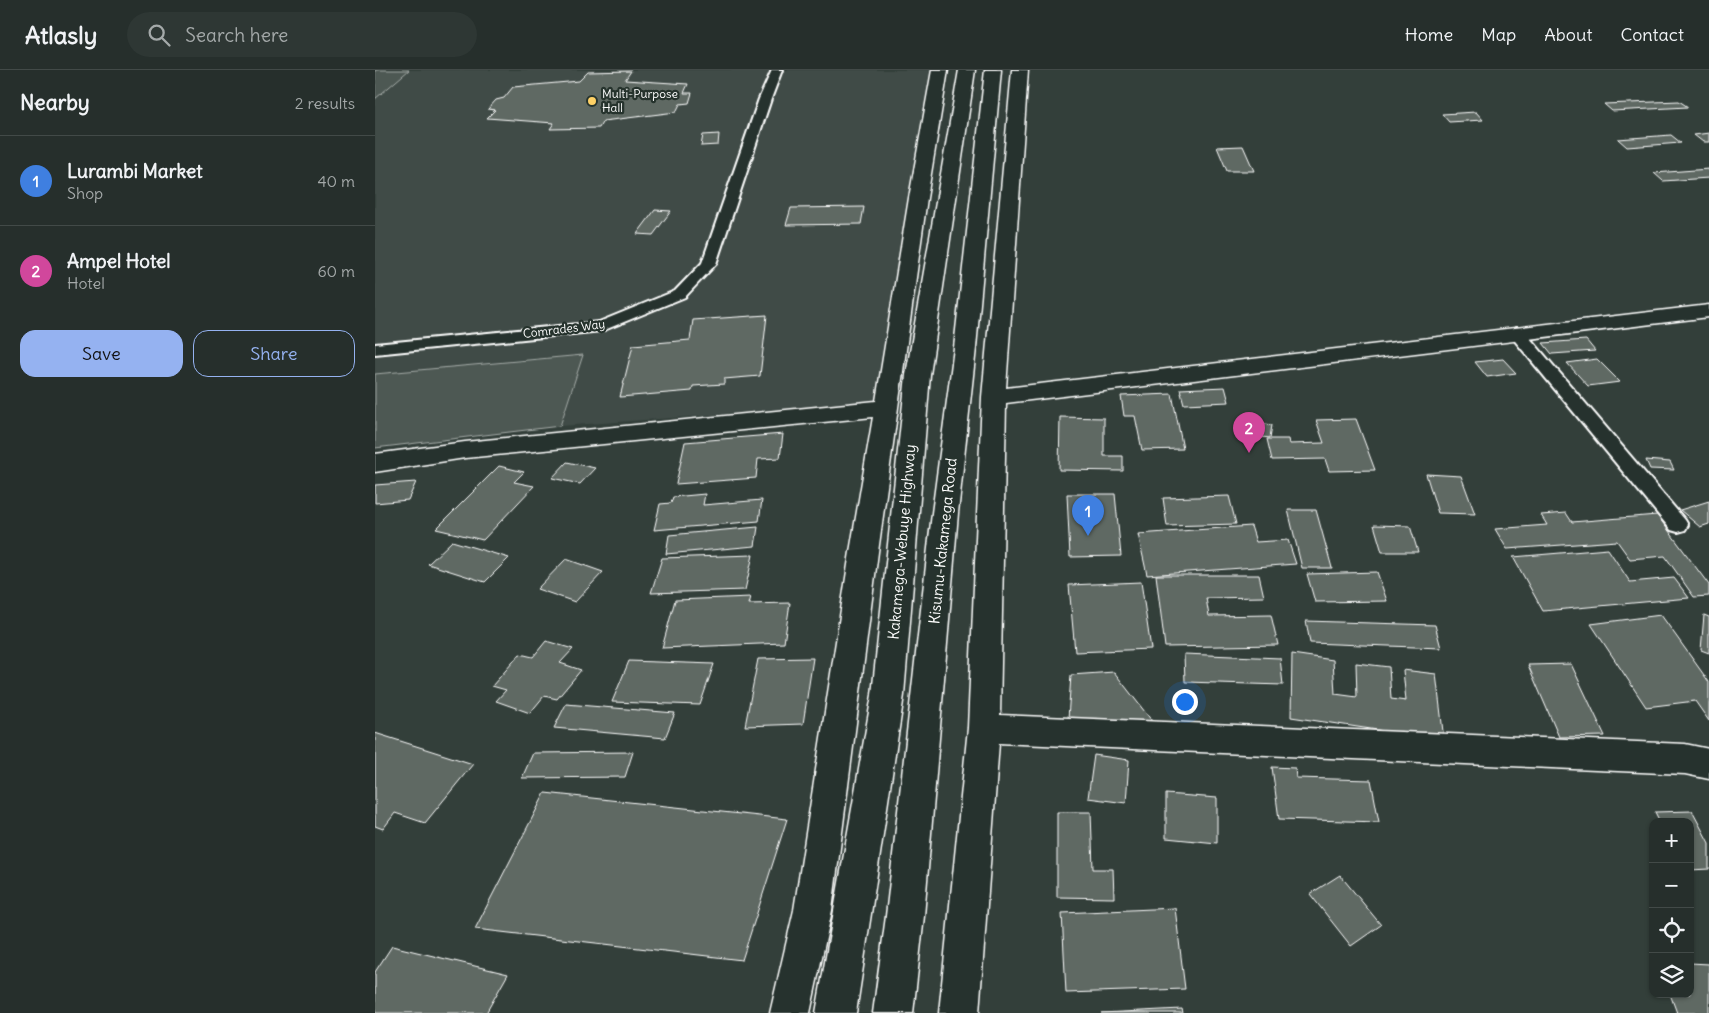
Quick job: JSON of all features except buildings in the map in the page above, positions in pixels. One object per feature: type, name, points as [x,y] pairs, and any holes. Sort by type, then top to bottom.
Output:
[{"type":"main road","points":[[790,1013],[813,910],[864,552],[918,198],[941,70]]},
{"type":"main road","name":"Kakamega-Webuye Highway","points":[[836,1013],[888,695],[918,375],[967,70]]},
{"type":"main road","name":"Kisumu-Kakamega Road","points":[[893,1013],[905,916],[945,513],[965,348],[993,70]]},
{"type":"main road","points":[[959,1013],[984,728],[994,397],[1020,70]]},
{"type":"main road","points":[[994,397],[1709,311]]},
{"type":"main road","points":[[375,463],[465,450],[887,408]]},
{"type":"main road","points":[[984,728],[1685,759],[1709,764]]},
{"type":"lane","name":"Comrades Way","points":[[375,349],[602,326],[680,294],[709,264],[765,99],[777,70]]},
{"type":"lane","points":[[1517,333],[1678,525]]},
{"type":"shaded area","points":[[375,70],[938,70],[931,100],[909,401],[560,426],[582,355],[375,374]]},
{"type":"shaded area","points":[[375,70],[409,70],[375,99]]},
{"type":"shaded area","points":[[583,355],[560,426],[375,448],[375,374]]},
{"type":"place","name":"Multi-Purpose Hall","points":[[592,101]]},
{"type":"place","name":"Ampel Hotel","points":[[1249,453]]},
{"type":"place","name":"Lurambi Market","points":[[1088,536]]}]
